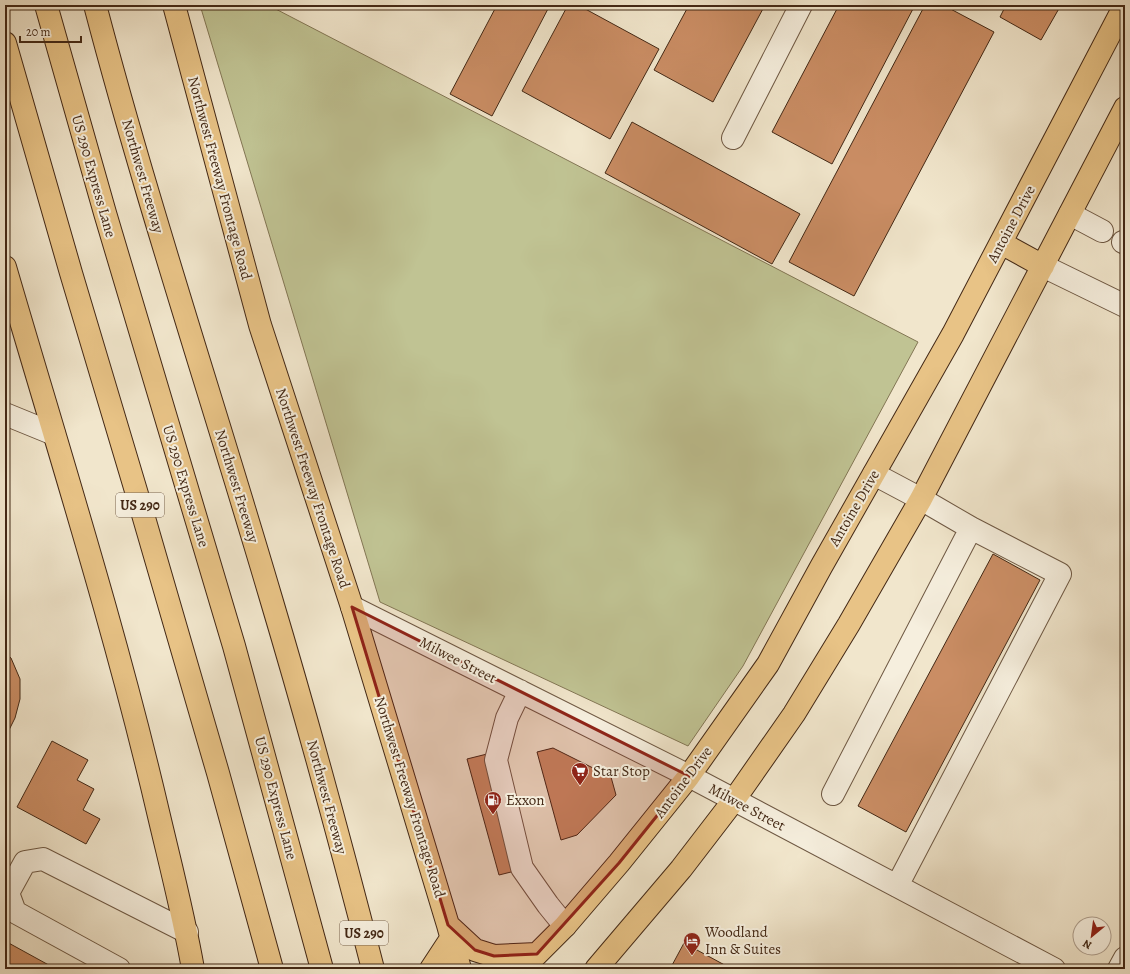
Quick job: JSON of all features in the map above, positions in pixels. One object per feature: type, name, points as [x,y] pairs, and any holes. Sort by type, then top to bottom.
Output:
[{"type":"main road","name":"US 290 Express Lane","points":[[46,5],[107,221],[234,646],[322,969]]},
{"type":"main road","name":"Northwest Freeway","points":[[95,5],[168,263],[271,596],[373,969]]},
{"type":"main road","name":"Northwest Freeway Frontage Road","points":[[174,5],[260,325],[352,607],[450,931],[460,969]]},
{"type":"main road","name":"Antoine Drive","points":[[529,962],[565,926],[619,863],[689,776],[768,664],[821,567],[953,334],[1125,5]]},
{"type":"main road","name":"US 290","points":[[5,42],[70,273],[142,511],[218,773],[272,969]]},
{"type":"main road","points":[[596,969],[681,869],[734,800],[794,714],[850,624],[921,499],[1125,108]]},
{"type":"main road","points":[[1001,243],[1043,266]]},
{"type":"main road","points":[[5,267],[114,638],[145,756],[187,932],[193,969]]},
{"type":"main road","points":[[431,969],[450,931],[475,950],[494,956],[529,962]]},
{"type":"street","points":[[733,138],[801,5]]},
{"type":"street","points":[[1070,214],[1102,231]]},
{"type":"street","points":[[1043,266],[1125,306]]},
{"type":"street","points":[[5,414],[54,434]]},
{"type":"street","points":[[874,474],[971,528],[1060,574],[897,886]]},
{"type":"street","points":[[833,794],[971,528]]},
{"type":"street","name":"Milwee Street","points":[[352,607],[689,776],[1054,969]]},
{"type":"street","points":[[520,691],[506,718],[496,760],[522,868],[565,926]]},
{"type":"street","points":[[119,969],[15,912],[8,893],[25,862],[43,859],[187,932]]},
{"type":"street","points":[[1119,969],[1125,958]]},
{"type":"highlighted area","points":[[352,607],[689,776],[619,863],[537,954],[494,956],[475,950],[448,925]]},
{"type":"green space","points":[[200,5],[268,5],[918,342],[743,666],[688,746],[380,602]]},
{"type":"building","points":[[497,5],[550,5],[492,116],[450,94]]},
{"type":"building","points":[[568,5],[578,5],[659,49],[610,139],[522,91]]},
{"type":"building","points":[[689,5],[765,5],[713,102],[654,70]]},
{"type":"building","points":[[839,5],[915,5],[832,164],[772,132]]},
{"type":"building","points":[[925,5],[943,5],[994,32],[854,296],[789,262]]},
{"type":"building","points":[[1006,5],[1061,5],[1041,40],[1000,17]]},
{"type":"building","points":[[632,122],[800,214],[772,264],[605,173]]},
{"type":"building","points":[[993,554],[1040,580],[906,832],[858,806]]},
{"type":"building","points":[[5,653],[11,658],[20,679],[20,699],[15,718],[5,738]]},
{"type":"building","points":[[52,741],[88,760],[77,780],[94,789],[83,810],[100,819],[86,844],[17,807]]},
{"type":"building","name":"Star Stop","points":[[553,748],[611,777],[616,795],[577,835],[561,840],[537,752]]},
{"type":"building","name":"Exxon","points":[[487,754],[519,870],[499,875],[467,759]]},
{"type":"building","points":[[5,941],[56,969],[5,969]]},
{"type":"building","name":"Woodland Inn & Suites","points":[[684,943],[732,969],[670,969]]},
{"type":"place","name":"Star Stop","points":[[580,786]]},
{"type":"place","name":"Exxon","points":[[493,815]]},
{"type":"place","name":"Woodland Inn & Suites","points":[[692,956]]}]
